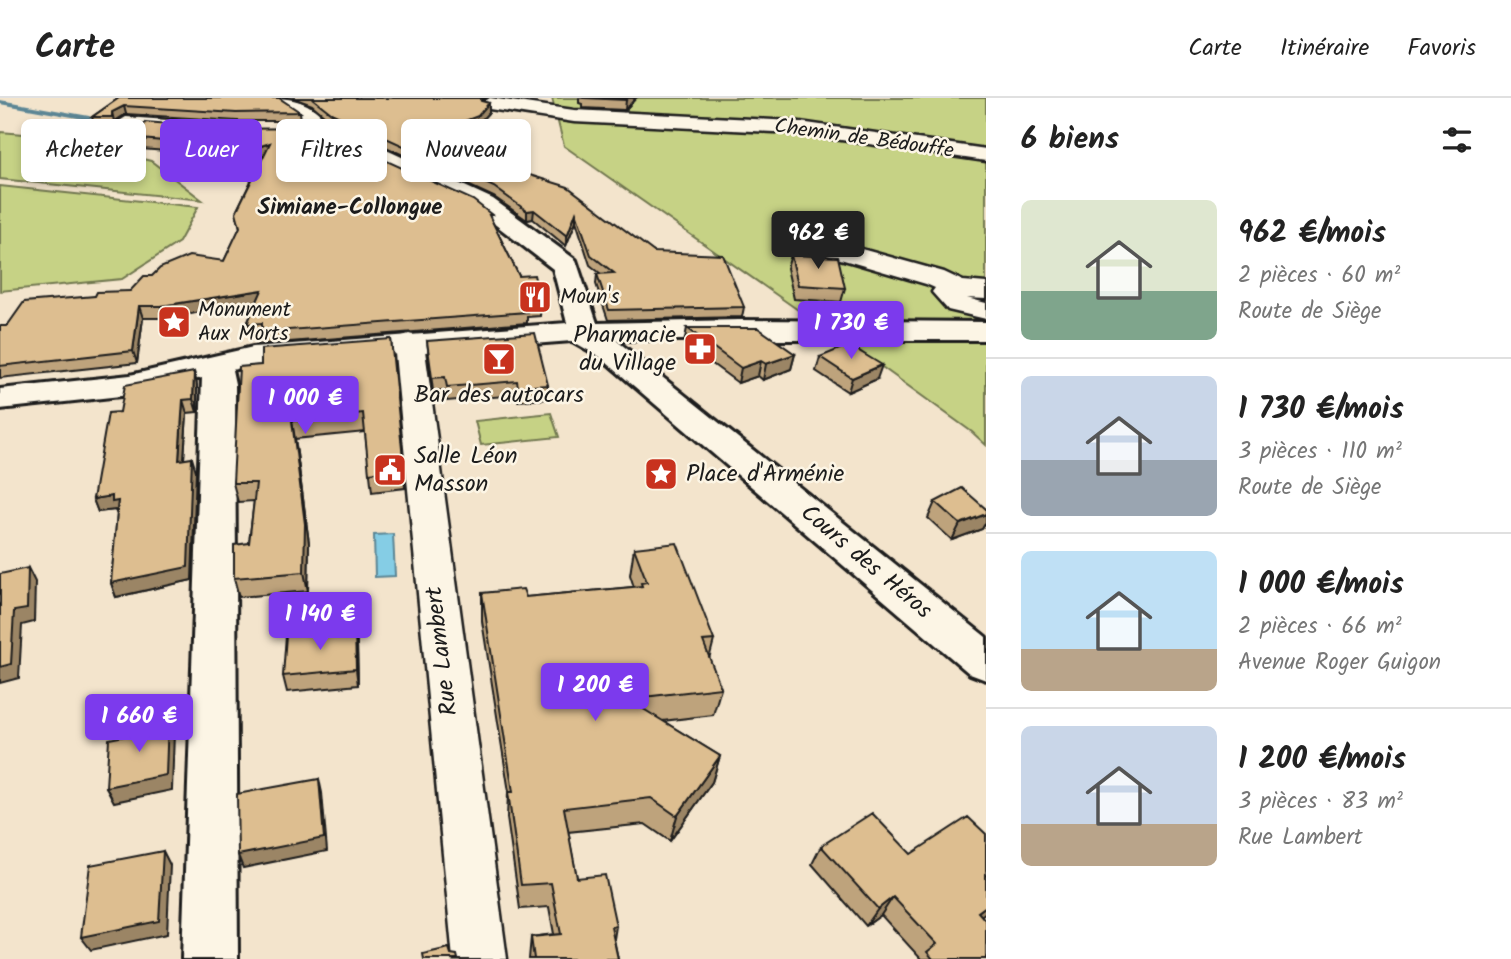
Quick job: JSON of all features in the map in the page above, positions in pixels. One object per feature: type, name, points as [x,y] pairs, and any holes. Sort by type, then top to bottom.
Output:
[{"type":"main road","points":[[281,98],[309,124],[484,204],[566,266],[582,323],[581,334]]},
{"type":"main road","points":[[0,399],[130,385],[216,367],[253,356],[537,333],[739,329],[986,331]]},
{"type":"main road","name":"Cours des Héros","points":[[581,334],[611,351],[986,662]]},
{"type":"main road","points":[[210,959],[219,384],[216,367]]},
{"type":"street","name":"Chemin de Bédouffe","points":[[490,104],[597,117],[793,127],[986,155]]},
{"type":"street","points":[[822,246],[935,278],[958,289]]},
{"type":"street","points":[[986,291],[958,289],[946,292],[950,300],[966,308],[986,312]]},
{"type":"street","name":"Rue Lambert","points":[[409,343],[424,495],[480,959]]},
{"type":"green space","points":[[552,98],[986,98],[986,326],[818,324],[564,146]]},
{"type":"green space","points":[[0,132],[21,134],[21,181],[0,179]]},
{"type":"green space","points":[[146,160],[160,168],[160,182],[178,182],[202,200],[29,182],[146,182]]},
{"type":"green space","points":[[0,186],[198,207],[179,242],[122,279],[0,291]]},
{"type":"green space","points":[[839,336],[986,336],[986,445],[972,432]]},
{"type":"green space","points":[[551,413],[559,437],[481,445],[475,421]]},
{"type":"water","points":[[393,534],[395,576],[375,577],[374,535]]},
{"type":"building","points":[[119,98],[279,98],[300,112],[236,113],[124,106],[112,112],[112,117],[92,117]]},
{"type":"building","points":[[312,98],[480,98],[481,101],[489,103],[478,116],[470,119],[401,119],[401,145],[387,138],[387,119],[344,119],[331,113]]},
{"type":"building","points":[[583,98],[628,98],[626,100]]},
{"type":"building","points":[[146,122],[160,123],[160,141],[146,140]]},
{"type":"building","points":[[276,128],[276,182],[387,182],[387,161],[401,167],[401,182],[433,182],[473,200],[492,215],[489,215],[519,276],[534,275],[541,304],[525,305],[527,312],[262,332],[262,323],[247,324],[262,290],[161,306],[139,306],[133,351],[0,366],[0,326],[7,326],[24,302],[95,296],[97,292],[130,291],[144,276],[152,276],[160,268],[189,256],[224,261],[240,227],[236,212],[251,182],[262,182],[262,159],[270,143],[262,146],[262,129]]},
{"type":"building","points":[[531,175],[568,187],[654,252],[723,255],[744,307],[609,310],[597,274],[614,273],[591,255],[576,212],[567,236],[534,210],[527,211],[483,182],[531,182]]},
{"type":"building","points":[[791,255],[838,257],[845,288],[798,285]]},
{"type":"building","points":[[687,328],[758,328],[795,354],[766,364],[761,361],[741,368]]},
{"type":"building","points":[[535,333],[548,385],[518,387],[517,381],[447,387],[445,377],[432,378],[427,341]]},
{"type":"building","points":[[391,339],[404,469],[369,473],[363,413],[292,421],[305,524],[304,572],[234,578],[234,545],[249,543],[256,483],[233,483],[239,367],[261,365],[261,349]]},
{"type":"building","points":[[849,345],[882,365],[852,378],[820,357]]},
{"type":"building","points":[[194,372],[193,399],[183,400],[179,460],[192,458],[188,567],[111,583],[118,501],[112,502],[112,496],[93,499],[108,413],[120,412],[125,385]]},
{"type":"building","points":[[962,488],[986,509],[986,514],[960,524],[935,502]]},
{"type":"building","points":[[677,543],[714,640],[703,641],[721,688],[627,699],[720,756],[677,816],[651,798],[564,808],[577,878],[605,875],[616,926],[611,927],[618,959],[534,959],[531,937],[561,934],[551,883],[521,885],[508,792],[513,792],[482,593],[523,589],[526,597],[642,586],[641,583],[647,582],[634,548]]},
{"type":"building","points":[[28,568],[27,609],[14,611],[11,664],[0,667],[0,574]]},
{"type":"building","points":[[355,628],[356,669],[283,676],[286,635]]},
{"type":"building","points":[[168,718],[166,775],[106,787],[109,739],[135,734],[135,724]]},
{"type":"building","points":[[319,779],[324,838],[238,855],[237,794]]},
{"type":"building","points":[[872,813],[911,854],[968,817],[986,834],[986,906],[978,912],[986,921],[986,959],[933,959],[927,952],[937,944],[893,897],[878,909],[821,846]]},
{"type":"building","points":[[163,851],[159,921],[81,937],[90,865]]},
{"type":"building","points":[[449,948],[451,954],[457,955],[458,959],[424,959],[423,954]]},
{"type":"waterway","points":[[0,102],[89,118]]},
{"type":"place","name":"Moun's","points":[[535,297]]},
{"type":"place","name":"Monument Aux Morts","points":[[174,322]]},
{"type":"place","name":"Pharmacie du Village","points":[[700,349]]},
{"type":"place","name":"Bar des autocars","points":[[499,359]]},
{"type":"place","name":"Salle Léon Masson","points":[[390,470]]},
{"type":"place","name":"Place d'Arménie","points":[[661,474]]},
{"type":"district","name":"Simiane-Collongue","points":[[350,208]]}]
